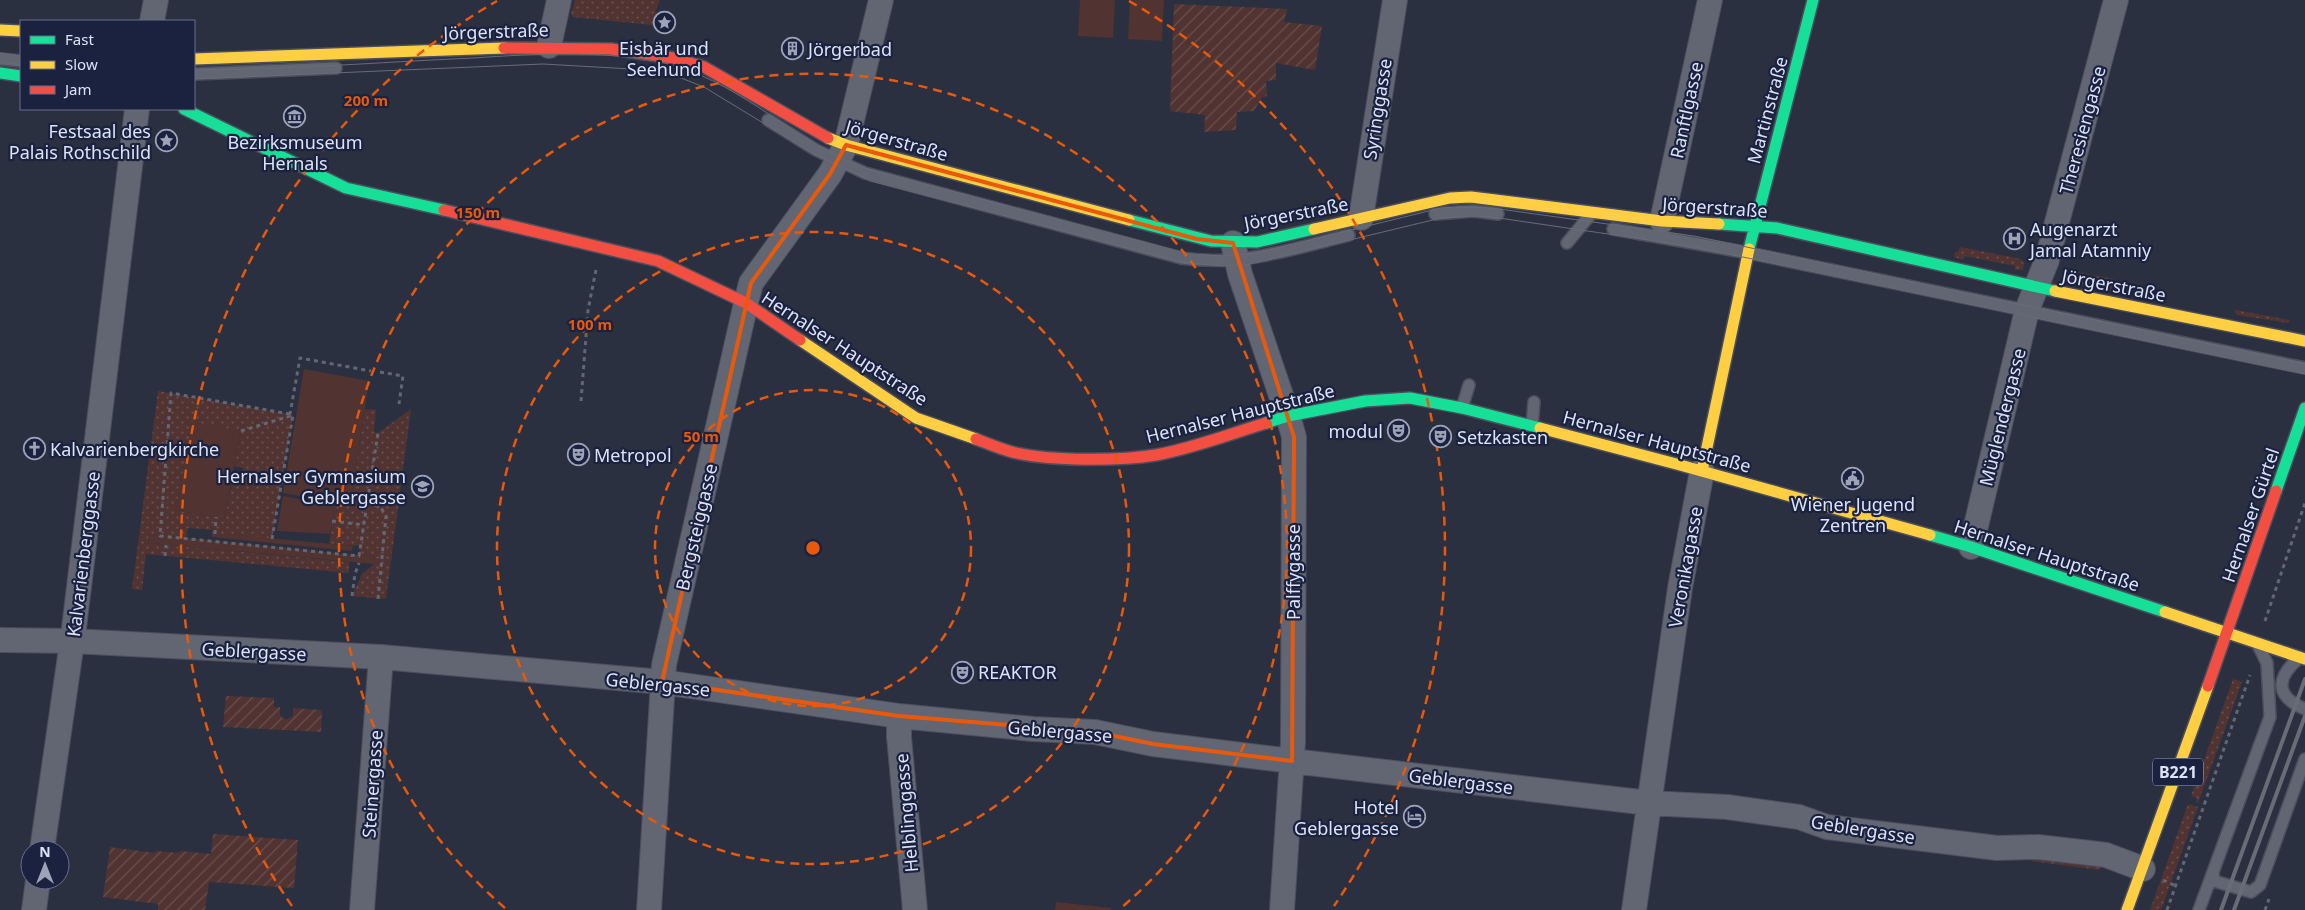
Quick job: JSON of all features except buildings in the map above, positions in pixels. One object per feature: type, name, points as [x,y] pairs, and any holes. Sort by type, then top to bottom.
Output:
[{"type":"main road","name":"Martinstraße","points":[[1753,228],[1814,0]]},
{"type":"main road","points":[[0,30],[20,31]]},
{"type":"main road","name":"Jörgerstraße","points":[[195,59],[634,50],[684,60],[704,67],[822,136],[841,153],[1197,239],[1235,252],[1257,242],[1362,225],[1462,196],[1662,221],[1777,228],[1829,238],[2036,287],[2305,341]]},
{"type":"main road","points":[[0,73],[20,76]]},
{"type":"main road","name":"Hernalser Hauptstraße","points":[[186,110],[346,188],[638,255],[680,270],[746,303],[861,383],[916,418],[1016,453],[1065,458],[1113,458],[1155,455],[1189,447],[1288,416],[1365,401],[1410,398],[1462,408],[1702,471],[1971,547],[2227,634]]},
{"type":"main road","name":"Veronikagasse","points":[[1702,471],[1753,228]]},
{"type":"main road","name":"Hernalser Gürtel","points":[[2127,910],[2227,634],[2305,408]]},
{"type":"main road","points":[[2227,634],[2303,658]]},
{"type":"street","points":[[152,20],[156,0]]},
{"type":"street","points":[[541,53],[559,0]]},
{"type":"street","name":"Bergsteiggasse","points":[[649,910],[662,682],[751,283],[830,174],[841,153],[881,0]]},
{"type":"street","name":"Syringgasse","points":[[1362,225],[1395,0]]},
{"type":"street","name":"Ranftlgasse","points":[[1662,221],[1710,0]]},
{"type":"street","name":"Theresiengasse","points":[[2036,287],[2047,260],[2116,0]]},
{"type":"street","name":"Kalvarienberggasse","points":[[43,840],[72,641],[136,110]]},
{"type":"street","name":"Palffygasse","points":[[1235,252],[1294,438],[1292,761],[1282,910]]},
{"type":"street","name":"Müglendergasse","points":[[1971,547],[2028,310],[2036,287]]},
{"type":"street","name":"Veronikagasse","points":[[1634,910],[1680,588],[1702,471]]},
{"type":"street","name":"Geblergasse","points":[[0,640],[72,641],[381,657],[662,682],[899,716],[1033,729],[1095,732],[1153,744],[1292,761],[1649,803],[1728,807],[1799,818],[1827,827],[1997,848],[2038,847],[2098,854],[2143,869]]},
{"type":"street","name":"Steinergasse","points":[[362,910],[381,657]]},
{"type":"street","name":"Helblinggasse","points":[[899,716],[899,737],[915,910]]},
{"type":"street","points":[[34,910],[37,890]]},
{"type":"lane","points":[[541,53],[588,61]]},
{"type":"lane","points":[[0,59],[20,61]]},
{"type":"lane","points":[[615,61],[673,70]]},
{"type":"lane","points":[[195,74],[345,68]]},
{"type":"lane","points":[[758,114],[841,153],[855,170],[1180,258],[1208,261],[1235,252],[1269,255],[1362,225]]},
{"type":"lane","points":[[1428,216],[1473,212],[1509,215]]},
{"type":"lane","points":[[1567,243],[1592,212]]},
{"type":"lane","points":[[1564,222],[1661,236],[1749,253],[2305,368]]},
{"type":"lane","points":[[1462,408],[1469,386]]},
{"type":"lane","points":[[1532,426],[1534,402]]},
{"type":"lane","points":[[2258,643],[2267,663],[2270,717]]},
{"type":"lane","points":[[2291,703],[2282,691],[2283,677],[2287,668],[2303,658]]},
{"type":"lane","points":[[2199,910],[2270,717],[2279,705],[2291,703],[2305,708]]},
{"type":"lane","points":[[2213,872],[2214,881],[2251,892],[2260,885],[2305,759]]},
{"type":"path","points":[[581,401],[588,310],[596,266]]},
{"type":"path","points":[[272,539],[300,358],[371,371]]},
{"type":"path","points":[[380,372],[403,376],[399,404]]},
{"type":"path","points":[[291,414],[171,393],[160,536],[359,556],[378,432]]},
{"type":"path","points":[[241,432],[291,414]]},
{"type":"path","points":[[2167,910],[2248,683],[2258,643],[2305,503]]},
{"type":"path","points":[[367,504],[380,506],[386,516],[378,599]]},
{"type":"path","points":[[215,534],[216,517]]},
{"type":"path","points":[[332,521],[364,525]]},
{"type":"path","points":[[165,556],[166,545]]},
{"type":"path","points":[[352,596],[355,574],[359,563]]},
{"type":"highlighted area","points":[[846,145],[1197,239],[1233,243],[1294,437],[1292,761],[1153,744],[1095,732],[899,716],[662,682],[751,283],[830,174]]},
{"type":"shaded area","points":[[575,0],[660,0],[655,12],[674,18],[674,30],[651,25],[573,17],[571,14]]},
{"type":"shaded area","points":[[1080,0],[1115,0],[1113,38],[1078,36]]},
{"type":"shaded area","points":[[1130,0],[1164,0],[1162,41],[1128,39]]},
{"type":"shaded area","points":[[1174,4],[1287,9],[1284,22],[1322,26],[1315,70],[1276,63],[1276,80],[1266,81],[1267,96],[1262,97],[1254,111],[1237,112],[1236,130],[1204,132],[1205,115],[1170,111]]},
{"type":"shaded area","points":[[1960,247],[2021,259],[2024,263],[2023,270],[2015,270],[2015,266],[1965,256],[1963,260],[1954,257],[1955,252],[1958,252]]},
{"type":"shaded area","points":[[2077,272],[2114,279],[2113,288],[2116,292],[2070,283],[2072,274]]},
{"type":"shaded area","points":[[2234,310],[2290,320],[2288,323],[2237,315]]},
{"type":"shaded area","points":[[304,369],[369,381],[350,505],[283,493]]},
{"type":"shaded area","points":[[158,391],[293,415],[272,539],[215,534],[212,533],[213,530],[188,528],[186,538],[149,535],[148,543],[349,562],[349,573],[146,554],[142,590],[132,589]],"holes":[[[192,422],[241,432],[234,466],[243,468],[240,482],[232,481],[224,519],[176,510]]]},
{"type":"shaded area","points":[[365,409],[376,410],[374,432],[378,433],[411,409],[386,599],[352,596],[362,574],[374,564],[375,557],[359,556],[360,546],[329,544],[335,503],[350,505]]},
{"type":"shaded area","points":[[192,422],[241,431],[224,519],[176,510]]},
{"type":"shaded area","points":[[283,496],[335,506],[330,534],[277,531]]},
{"type":"shaded area","points":[[212,533],[353,546],[352,551],[212,537]]},
{"type":"shaded area","points":[[149,534],[375,557],[374,564],[148,543]]},
{"type":"shaded area","points":[[2233,679],[2242,682],[2198,803],[2196,802],[2197,798],[2191,796]]},
{"type":"shaded area","points":[[226,696],[274,698],[274,707],[280,707],[280,715],[284,719],[293,716],[293,708],[320,710],[322,712],[321,732],[223,727]]},
{"type":"shaded area","points":[[2188,804],[2198,807],[2161,910],[2150,910]]},
{"type":"shaded area","points":[[213,834],[298,840],[294,888],[209,882],[205,910],[158,910],[158,904],[103,897],[110,847],[155,853],[156,851],[179,853],[180,851],[211,854]]},
{"type":"shaded area","points":[[2032,853],[2101,862],[2100,870],[2031,861]]},
{"type":"shaded area","points":[[1056,902],[1111,908],[1110,910],[1055,910]]},
{"type":"tram line","points":[[0,53],[20,56]]},
{"type":"tram line","points":[[195,70],[298,67],[548,54],[629,57],[676,66],[701,75],[747,100],[814,143],[861,167],[1189,254],[1223,256],[1253,254],[1441,208],[1492,208],[1694,236],[2305,364]]},
{"type":"tram line","points":[[0,62],[20,65]]},
{"type":"tram line","points":[[195,79],[543,64],[649,70],[681,78],[704,87],[814,154],[871,181],[1182,262],[1222,266],[1250,264],[1441,218],[1492,217],[1690,246],[2305,374]]},
{"type":"railway","points":[[2221,910],[2305,679]]},
{"type":"railway","points":[[2234,910],[2305,716]]},
{"type":"traffic: fast","points":[[1749,249],[1813,0]]},
{"type":"traffic: fast","points":[[0,73],[20,76]]},
{"type":"traffic: fast","points":[[186,110],[346,188],[444,210]]},
{"type":"traffic: fast","points":[[1129,220],[1211,241],[1257,242],[1314,229]]},
{"type":"traffic: fast","points":[[1719,224],[1777,228],[2055,291]]},
{"type":"traffic: fast","points":[[1266,423],[1288,416],[1365,401],[1410,398],[1462,408],[1540,428]]},
{"type":"traffic: fast","points":[[2276,491],[2305,408]]},
{"type":"traffic: fast","points":[[1930,535],[2165,612]]},
{"type":"traffic: slow","points":[[0,30],[20,31]]},
{"type":"traffic: slow","points":[[195,59],[504,48]]},
{"type":"traffic: slow","points":[[828,138],[846,145],[1129,220]]},
{"type":"traffic: slow","points":[[1314,229],[1450,198],[1471,197],[1662,221],[1719,224]]},
{"type":"traffic: slow","points":[[1702,471],[1749,249]]},
{"type":"traffic: slow","points":[[2055,291],[2305,341]]},
{"type":"traffic: slow","points":[[800,340],[916,418],[976,439]]},
{"type":"traffic: slow","points":[[1540,428],[1930,535]]},
{"type":"traffic: slow","points":[[2165,612],[2305,659]]},
{"type":"traffic: slow","points":[[2127,910],[2208,686]]},
{"type":"traffic: jam","points":[[504,48],[611,49],[673,58],[704,67],[828,138]]},
{"type":"traffic: jam","points":[[444,210],[658,261],[746,303],[800,340]]},
{"type":"traffic: jam","points":[[976,439],[1006,450],[1031,456],[1067,459],[1124,458],[1156,455],[1184,449],[1266,423]]},
{"type":"traffic: jam","points":[[2208,686],[2276,491]]},
{"type":"place","name":"Eisbär und Seehund","points":[[664,23]]},
{"type":"place","name":"Jörgerbad","points":[[792,49]]},
{"type":"place","name":"Bezirksmuseum Hernals","points":[[295,117]]},
{"type":"place","name":"Festsaal des Palais Rothschild","points":[[167,141]]},
{"type":"place","name":"Augenarzt Jamal Atamniy","points":[[2014,239]]},
{"type":"place","name":"modul","points":[[1399,431]]},
{"type":"place","name":"Setzkasten","points":[[1441,437]]},
{"type":"place","name":"Kalvarienbergkirche","points":[[34,449]]},
{"type":"place","name":"Metropol","points":[[578,455]]},
{"type":"place","name":"Wiener Jugend Zentren","points":[[1853,479]]},
{"type":"place","name":"Hernalser Gymnasium Geblergasse","points":[[422,486]]},
{"type":"place","name":"REAKTOR","points":[[962,672]]},
{"type":"place","name":"Hotel Geblergasse","points":[[1415,817]]}]
